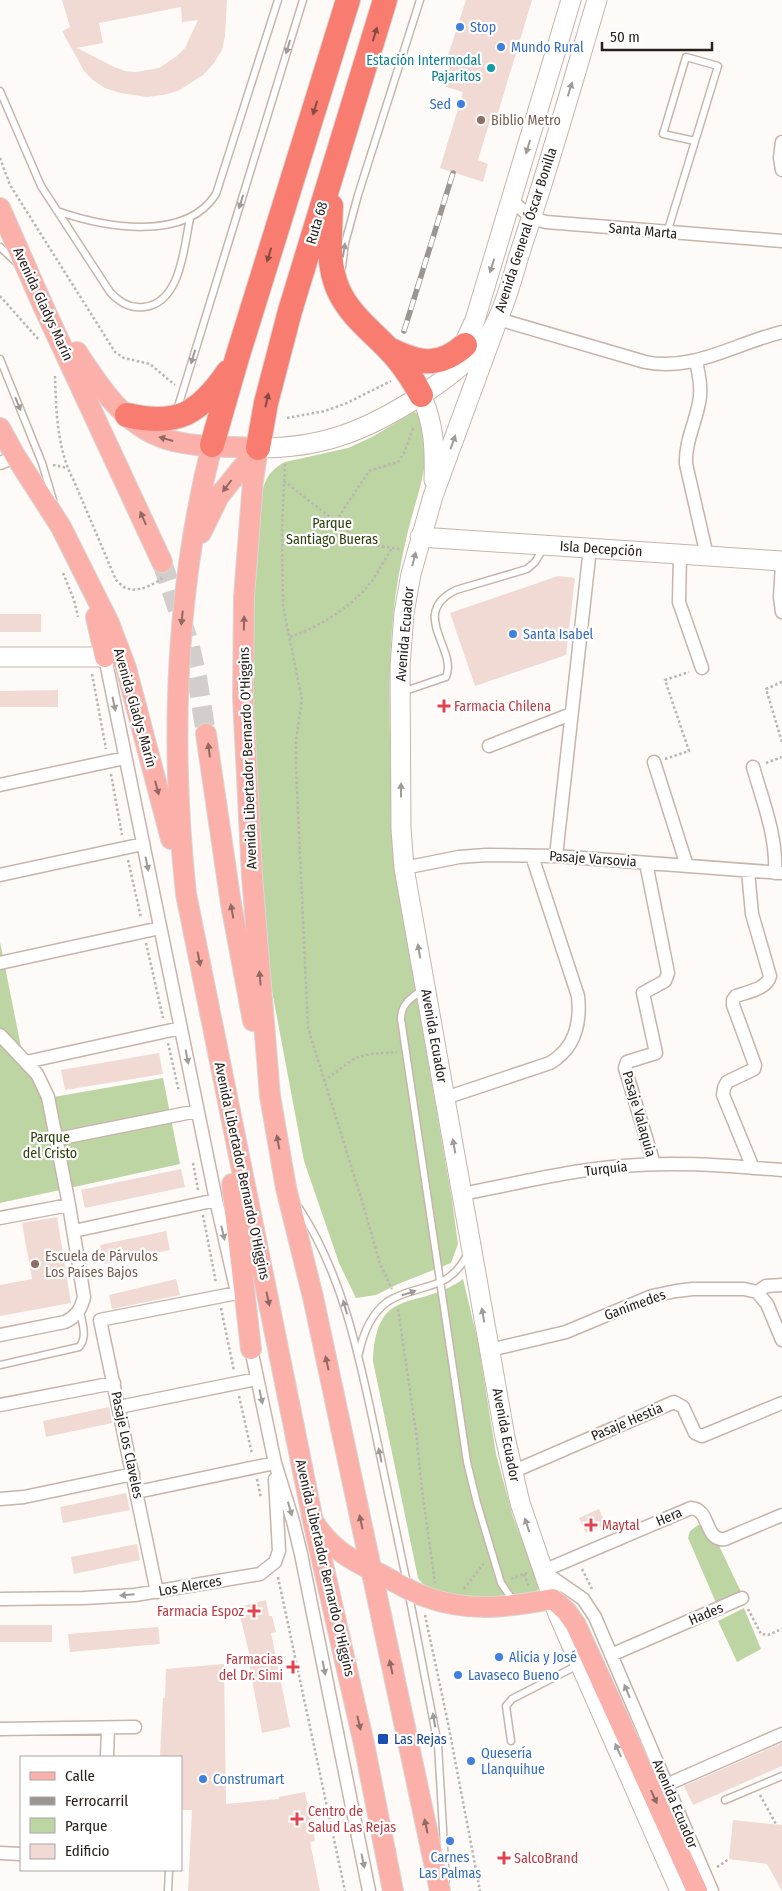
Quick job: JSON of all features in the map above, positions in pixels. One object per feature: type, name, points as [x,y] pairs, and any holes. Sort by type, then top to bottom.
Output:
[{"type":"highway","name":"Ruta 68","points":[[258,448],[275,364],[385,0]]},
{"type":"highway","points":[[212,445],[341,12]]},
{"type":"highway","points":[[335,164],[330,222],[331,254],[335,279],[342,284],[360,320],[388,348],[408,373],[430,388]]},
{"type":"highway","points":[[388,348],[414,359],[434,362],[450,357],[464,345]]},
{"type":"highway","points":[[127,415],[154,419],[174,418],[187,414],[204,402],[216,389],[237,358]]},
{"type":"main road","name":"Avenida General Óscar Bonilla","points":[[430,388],[453,364],[475,320],[571,0]]},
{"type":"main road","name":"Avenida General Óscar Bonilla","points":[[258,448],[286,447],[323,441],[356,430],[430,388],[473,356],[486,340],[498,320],[532,218],[597,0]]},
{"type":"main road","name":"Avenida Gladys Marín","points":[[0,208],[44,308],[143,517],[162,562]]},
{"type":"main road","points":[[44,308],[58,323],[92,376],[142,429],[167,439],[196,444],[258,448]]},
{"type":"main road","name":"Avenida Ecuador","points":[[498,320],[433,496],[418,544],[404,613],[400,666],[401,829],[404,868],[512,1472],[527,1525],[553,1599],[680,1891]]},
{"type":"main road","name":"Avenida Ecuador","points":[[430,388],[429,414],[434,443],[433,496]]},
{"type":"main road","name":"Avenida Gladys Marín","points":[[0,428],[8,460],[61,527],[71,566],[109,623],[126,668],[186,894]]},
{"type":"main road","name":"Avenida Libertador Bernardo O'Higgins","points":[[212,445],[199,499],[188,569],[179,658],[176,732],[178,799],[186,894],[314,1522],[364,1744],[393,1891]]},
{"type":"main road","points":[[188,569],[211,510],[228,484],[258,448]]},
{"type":"main road","name":"Avenida Libertador Bernardo O'Higgins","points":[[258,448],[253,481],[246,578],[244,698],[252,876],[270,1096],[286,1188],[313,1297],[440,1891]]},
{"type":"main road","name":"Isla Decepción","points":[[418,544],[545,545],[782,562]]},
{"type":"main road","points":[[0,657],[97,657],[96,616],[71,566]]},
{"type":"main road","points":[[206,734],[231,904],[254,1029],[270,1096]]},
{"type":"main road","points":[[223,1080],[228,1162],[243,1269],[251,1349]]},
{"type":"main road","points":[[314,1522],[324,1537],[338,1550],[371,1570],[426,1597],[452,1605],[483,1608],[553,1599]]},
{"type":"main road","name":"Avenida Ecuador","points":[[553,1599],[567,1612],[576,1625],[696,1891]]},
{"type":"street","points":[[782,142],[780,158],[782,170]]},
{"type":"street","name":"Santa Marta","points":[[512,201],[532,218],[546,222],[782,241]]},
{"type":"street","points":[[498,320],[644,362],[666,365],[696,361],[782,332]]},
{"type":"street","points":[[696,361],[700,397],[685,455],[707,556]]},
{"type":"street","points":[[556,856],[590,548]]},
{"type":"street","points":[[680,554],[680,602],[702,668]]},
{"type":"street","points":[[782,562],[780,597],[782,612]]},
{"type":"street","name":"Avenida Libertador Bernardo O'Higgins","points":[[97,657],[126,758],[216,1200],[251,1349],[274,1462],[286,1494],[299,1546],[369,1891]]},
{"type":"street","points":[[489,746],[571,714]]},
{"type":"street","points":[[0,785],[126,758]]},
{"type":"street","points":[[654,762],[687,866]]},
{"type":"street","points":[[753,767],[773,835],[778,873]]},
{"type":"street","points":[[0,875],[143,844]]},
{"type":"street","name":"Pasaje Varsovia","points":[[404,868],[459,857],[486,855],[556,856],[778,873]]},
{"type":"street","points":[[445,1098],[550,1063],[563,1054],[572,1042],[579,1018],[578,996],[532,856]]},
{"type":"street","name":"Pasaje Valaquia","points":[[646,863],[668,973],[665,981],[643,993],[656,1053],[627,1062],[625,1068],[654,1164]]},
{"type":"street","points":[[748,871],[752,914],[770,976],[769,982],[736,996],[733,1000],[754,1069],[727,1082],[723,1095],[754,1168]]},
{"type":"street","points":[[0,963],[160,928]]},
{"type":"street","points":[[26,1062],[180,1028]]},
{"type":"street","points":[[0,1035],[37,1074],[48,1097],[84,1288],[84,1297],[80,1310],[72,1318],[65,1322],[0,1336]]},
{"type":"street","points":[[57,1139],[198,1111]]},
{"type":"street","name":"Turquía","points":[[462,1194],[586,1170],[624,1166],[654,1164],[782,1170]]},
{"type":"street","points":[[74,1231],[216,1200]]},
{"type":"street","points":[[0,1218],[69,1205]]},
{"type":"street","name":"Ganímedes","points":[[490,1350],[566,1332],[640,1301],[665,1293],[693,1290],[744,1289],[756,1292],[766,1286],[782,1285]]},
{"type":"street","points":[[756,1292],[767,1304],[782,1340]]},
{"type":"street","points":[[80,1310],[100,1320],[237,1293]]},
{"type":"street","name":"Pasaje Los Claveles","points":[[100,1320],[157,1592]]},
{"type":"street","points":[[119,1407],[257,1379]]},
{"type":"street","points":[[0,1405],[114,1383]]},
{"type":"street","name":"Pasaje Hestia","points":[[512,1472],[674,1402],[683,1407],[695,1434],[702,1436],[782,1403]]},
{"type":"street","points":[[136,1492],[274,1462],[279,1542],[275,1562]]},
{"type":"street","points":[[0,1499],[24,1497],[133,1474]]},
{"type":"street","name":"Hera","points":[[543,1571],[691,1508],[702,1512],[712,1536],[718,1539],[725,1539],[782,1515]]},
{"type":"street","name":"Los Alerces","points":[[0,1599],[109,1597],[157,1592],[260,1574],[275,1562]]},
{"type":"street","name":"Avenida Ecuador","points":[[543,1571],[589,1606],[712,1891]]},
{"type":"street","name":"Hades","points":[[611,1654],[742,1598]]},
{"type":"street","points":[[0,1729],[135,1727]]},
{"type":"street","points":[[107,1756],[108,1728]]},
{"type":"street","points":[[666,1785],[782,1734]]},
{"type":"street","points":[[0,1853],[20,1854]]},
{"type":"lane","points":[[57,211],[96,223],[116,226],[155,226],[190,218],[210,204],[216,194],[278,0]]},
{"type":"lane","points":[[174,418],[303,0]]},
{"type":"lane","points":[[342,284],[345,243],[358,195],[420,0]]},
{"type":"lane","points":[[667,233],[718,66],[686,57],[663,134],[695,141]]},
{"type":"lane","points":[[0,91],[41,186],[110,292],[122,303],[139,308],[163,300],[174,286],[190,218]]},
{"type":"lane","points":[[0,247],[29,274]]},
{"type":"lane","points":[[0,359],[42,463],[61,527]]},
{"type":"lane","points":[[401,693],[446,677],[448,664],[435,624],[435,612],[447,595],[456,590],[527,569],[535,562],[545,545]]},
{"type":"lane","points":[[425,987],[405,1003],[401,1013],[406,1051],[467,1462],[501,1583],[516,1605]]},
{"type":"lane","points":[[286,1188],[317,1239],[330,1268],[342,1298],[358,1354],[408,1588],[438,1745],[447,1891]]},
{"type":"lane","points":[[358,1354],[365,1332],[380,1309],[396,1298],[448,1278],[460,1266],[472,1245]]},
{"type":"lane","points":[[0,1365],[79,1347],[84,1339],[80,1310]]},
{"type":"lane","points":[[511,1741],[506,1706],[512,1699],[580,1664]]},
{"type":"lane","points":[[725,1800],[782,1776]]},
{"type":"lane","points":[[168,1891],[169,1871]]},
{"type":"path","points":[[0,158],[10,185],[115,352],[124,358],[150,364],[183,391]]},
{"type":"path","points":[[0,296],[42,344]]},
{"type":"path","points":[[55,370],[56,412],[67,468]]},
{"type":"path","points":[[287,418],[325,411],[347,403],[392,380]]},
{"type":"path","points":[[336,521],[369,471],[398,462],[404,453],[416,420]]},
{"type":"path","points":[[286,447],[283,606],[302,700],[296,740],[296,768],[308,1028],[380,1264],[396,1298],[416,1432],[436,1589]]},
{"type":"path","points":[[284,481],[365,544],[392,548],[418,544]]},
{"type":"path","points":[[290,637],[309,630],[345,607],[358,596],[373,578],[392,548]]},
{"type":"path","points":[[71,566],[74,600],[79,619]]},
{"type":"path","points":[[97,657],[108,762],[125,848],[184,1114]]},
{"type":"path","points":[[654,762],[689,751],[665,680],[702,668]]},
{"type":"path","points":[[782,682],[766,689],[782,742]]},
{"type":"path","points":[[753,767],[782,757]]},
{"type":"path","points":[[324,1081],[356,1058],[370,1054],[406,1051]]},
{"type":"path","points":[[192,1159],[236,1383],[263,1505]]},
{"type":"path","points":[[462,1592],[492,1552]]},
{"type":"path","points":[[275,1562],[345,1891]]},
{"type":"path","points":[[742,1598],[760,1634],[768,1635],[782,1629]]},
{"type":"path","points":[[425,1615],[480,1891]]},
{"type":"path","points":[[755,1787],[776,1824]]},
{"type":"green space","name":"Parque Santiago Bueras","points":[[414,412],[417,413],[422,426],[426,451],[425,464],[401,563],[395,599],[390,660],[392,806],[396,869],[402,912],[458,1244],[451,1263],[376,1295],[356,1298],[339,1263],[304,1161],[269,975],[252,728],[253,590],[263,488],[271,473],[285,462],[348,448],[372,437]]},
{"type":"green space","name":"Parque del Cristo","points":[[0,942],[21,1047],[27,1068],[37,1082],[42,1099],[163,1078],[180,1164],[0,1203]]},
{"type":"green space","points":[[463,1279],[478,1342],[496,1454],[513,1517],[539,1583],[538,1590],[529,1595],[469,1596],[453,1594],[426,1586],[418,1578],[373,1361],[376,1336],[382,1320],[391,1309],[402,1303],[446,1289]]},
{"type":"green space","points":[[698,1525],[704,1525],[713,1533],[742,1594],[717,1605],[688,1538],[690,1531]]},
{"type":"green space","points":[[744,1608],[761,1649],[737,1662],[718,1621]]},
{"type":"building","points":[[62,0],[227,0],[225,36],[222,50],[214,63],[203,75],[178,91],[163,95],[147,97],[120,93],[105,88],[94,81],[84,71],[62,31],[70,27]],"holes":[[[181,7],[182,22],[198,20],[185,48],[159,68],[136,72],[125,71],[77,48],[103,43],[99,23]]]},
{"type":"building","name":"Estación Intermodal Pajaritos","points":[[466,0],[532,0],[498,113],[492,114],[478,160],[488,164],[483,182],[440,168],[463,92],[443,86],[450,66],[444,68]]},
{"type":"building","name":"Santa Isabel","points":[[558,576],[575,578],[566,655],[475,686],[450,613]]},
{"type":"building","points":[[0,614],[41,614],[41,632],[0,632]]},
{"type":"building","points":[[58,690],[58,707],[0,707],[0,691]]},
{"type":"building","points":[[159,1053],[163,1074],[65,1090],[61,1070]]},
{"type":"building","points":[[181,1169],[185,1187],[85,1208],[81,1190]]},
{"type":"building","name":"Escuela de Párvulos Los Países Bajos","points":[[57,1217],[71,1303],[0,1316],[0,1285],[32,1279],[22,1223]]},
{"type":"building","points":[[166,1231],[170,1250],[104,1264],[100,1245]]},
{"type":"building","points":[[176,1279],[180,1295],[112,1309],[109,1295]]},
{"type":"building","points":[[109,1407],[112,1423],[46,1437],[43,1421]]},
{"type":"building","points":[[126,1493],[130,1510],[63,1523],[60,1507]]},
{"type":"building","points":[[599,1509],[606,1525],[586,1533],[579,1518]]},
{"type":"building","points":[[137,1544],[140,1560],[74,1574],[71,1557]]},
{"type":"building","points":[[266,1600],[269,1616],[272,1616],[276,1632],[271,1633],[290,1727],[262,1733],[248,1658],[250,1657],[238,1607]]},
{"type":"building","points":[[0,1625],[52,1625],[52,1642],[0,1642]]},
{"type":"building","points":[[158,1627],[160,1644],[70,1652],[68,1634]]},
{"type":"building","name":"Construmart","points":[[224,1664],[226,1804],[279,1799],[279,1797],[305,1792],[315,1841],[310,1842],[320,1891],[188,1891],[192,1810],[182,1810],[182,1756],[160,1756],[166,1669]]},
{"type":"building","points":[[782,1743],[782,1766],[693,1805],[684,1786]]},
{"type":"building","points":[[733,1820],[782,1825],[782,1891],[767,1864],[729,1859]]},
{"type":"tunnel","points":[[162,562],[189,643],[197,677],[206,734]]},
{"type":"railway","points":[[404,331],[453,173]]},
{"type":"place","name":"Stop","points":[[460,27]]},
{"type":"place","name":"Mundo Rural","points":[[501,47]]},
{"type":"place","name":"Estación Intermodal Pajaritos","points":[[491,68]]},
{"type":"place","name":"Sed","points":[[461,104]]},
{"type":"place","name":"Biblio Metro","points":[[481,120]]},
{"type":"place","name":"Santa Isabel","points":[[513,634]]},
{"type":"place","name":"Farmacia Chilena","points":[[444,706]]},
{"type":"place","name":"Escuela de Párvulos Los Países Bajos","points":[[35,1264]]},
{"type":"place","name":"Maytal","points":[[591,1525]]},
{"type":"place","name":"Farmacia Espoz","points":[[254,1611]]},
{"type":"place","name":"Alicia y José","points":[[499,1657]]},
{"type":"place","name":"Farmacias del Dr. Simi","points":[[293,1667]]},
{"type":"place","name":"Lavaseco Bueno","points":[[458,1675]]},
{"type":"place","name":"Las Rejas","points":[[383,1739]]},
{"type":"place","name":"Quesería Llanquihue","points":[[471,1761]]},
{"type":"place","name":"Construmart","points":[[203,1779]]},
{"type":"place","name":"Centro de Salud Las Rejas","points":[[297,1819]]},
{"type":"place","name":"Carnes Las Palmas","points":[[450,1841]]},
{"type":"place","name":"SalcoBrand","points":[[504,1858]]}]
